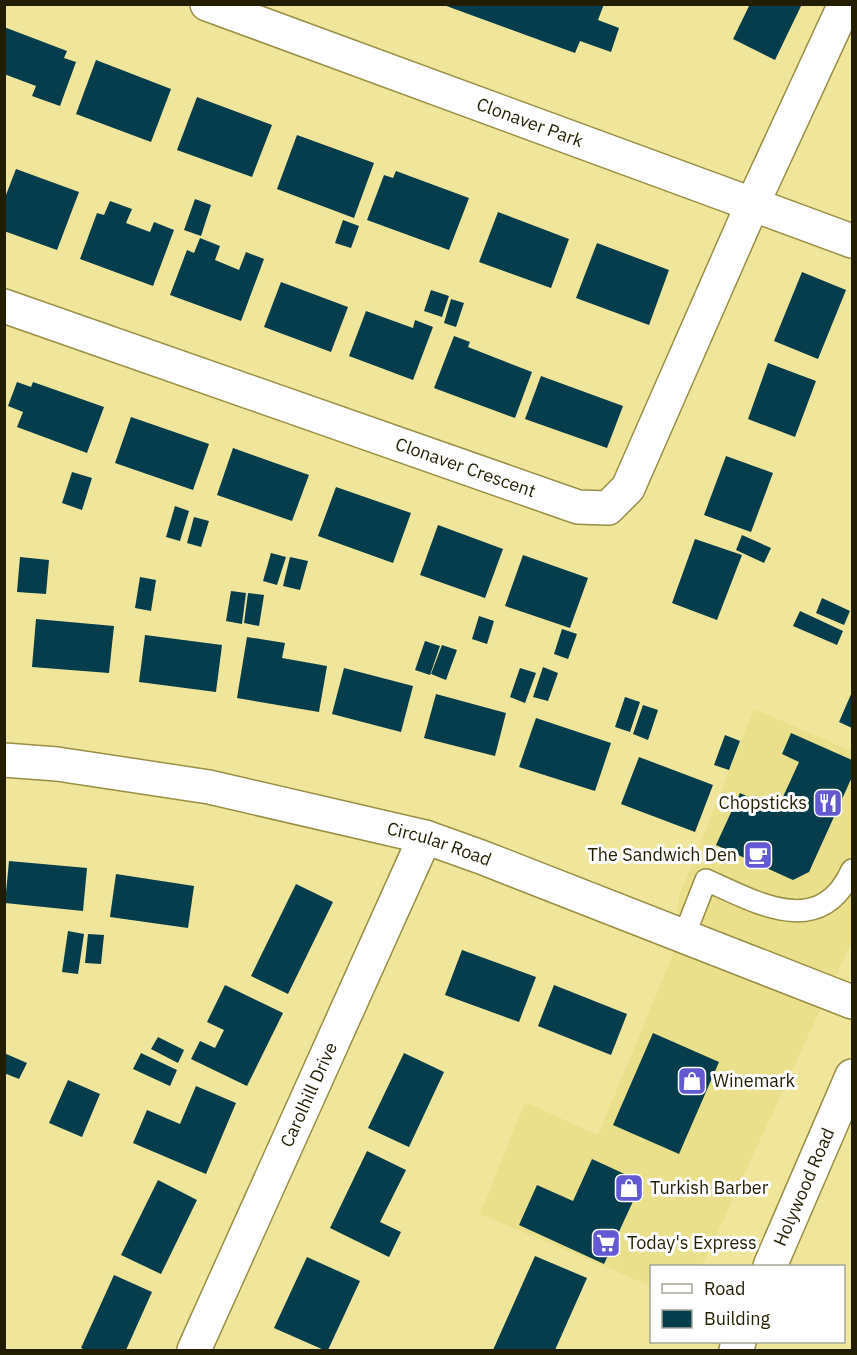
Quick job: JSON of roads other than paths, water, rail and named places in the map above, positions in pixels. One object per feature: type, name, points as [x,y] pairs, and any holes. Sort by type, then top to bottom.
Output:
[{"type":"street","name":"Clonaver Park","points":[[207,4],[852,241]]},
{"type":"street","name":"Clonaver Crescent","points":[[4,306],[578,507],[608,508],[628,488],[753,203],[845,4]]},
{"type":"street","name":"Circular Road","points":[[4,760],[57,764],[209,787],[425,837],[481,856],[852,1002]]},
{"type":"street","name":"Carolhill Drive","points":[[194,1350],[425,837]]},
{"type":"street","name":"Holywood Road","points":[[770,1265],[852,1076]]},
{"type":"lane","points":[[684,936],[706,879],[757,903],[792,912],[810,909],[826,902],[838,892],[852,870]]},
{"type":"place","name":"Chopsticks","points":[[828,803]]},
{"type":"place","name":"The Sandwich Den","points":[[758,855]]},
{"type":"place","name":"Winemark","points":[[692,1081]]},
{"type":"place","name":"Turkish Barber","points":[[629,1188]]},
{"type":"place","name":"Today's Express","points":[[606,1243]]}]
